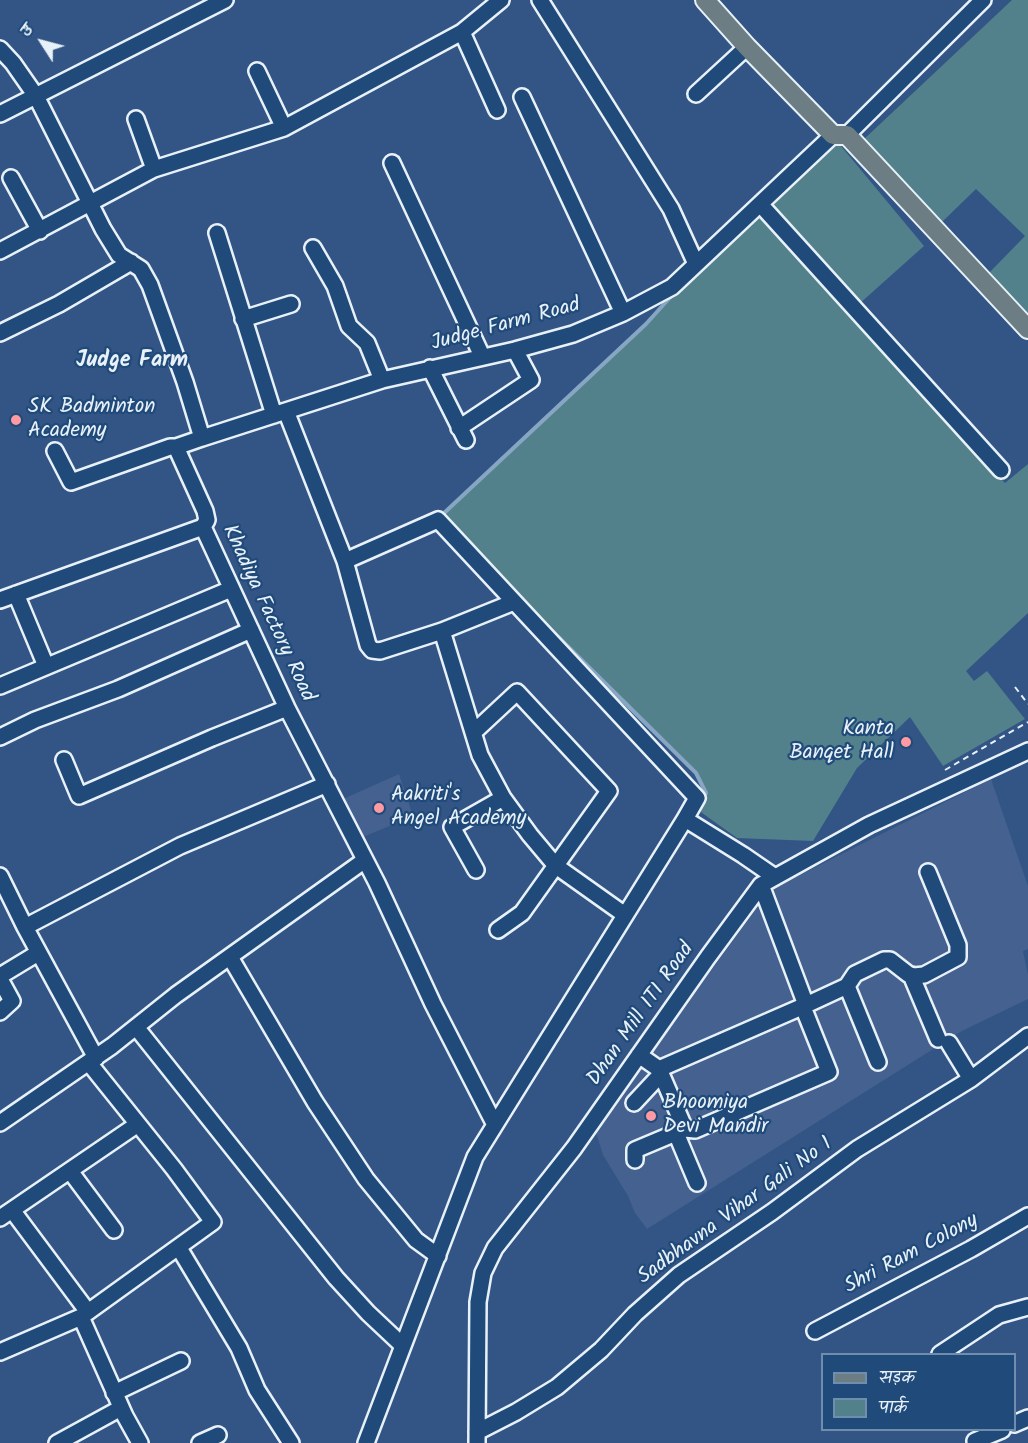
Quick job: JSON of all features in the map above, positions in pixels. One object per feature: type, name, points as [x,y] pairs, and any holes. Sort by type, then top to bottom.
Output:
[{"type":"main road","points":[[705,0],[747,47],[840,135],[1028,328]]},
{"type":"street","points":[[0,114],[225,0]]},
{"type":"street","points":[[0,251],[154,169],[284,128],[462,32],[501,0]]},
{"type":"street","points":[[540,0],[671,209],[696,264]]},
{"type":"street","name":"Judge Farm Road","points":[[202,438],[382,380],[515,350],[573,334],[623,313],[672,287],[760,204],[840,135],[983,0]]},
{"type":"street","points":[[462,32],[496,110]]},
{"type":"street","points":[[696,94],[747,47]]},
{"type":"street","points":[[0,49],[13,63],[36,96],[119,255],[141,269],[150,285],[185,382],[202,438],[71,482],[55,452]]},
{"type":"street","points":[[257,71],[284,128]]},
{"type":"street","points":[[522,97],[623,313]]},
{"type":"street","points":[[136,119],[154,169]]},
{"type":"street","points":[[392,163],[482,356]]},
{"type":"street","points":[[11,178],[40,231]]},
{"type":"street","points":[[760,204],[1001,470]]},
{"type":"street","points":[[217,233],[243,319],[280,413],[345,561],[368,645],[372,650],[380,651],[442,631],[514,602]]},
{"type":"street","points":[[313,248],[335,286],[349,326],[367,343],[382,380]]},
{"type":"street","points":[[0,333],[59,304],[131,262]]},
{"type":"street","points":[[243,319],[291,303]]},
{"type":"street","points":[[430,368],[462,434],[531,380],[515,350]]},
{"type":"street","name":"Khadiya Factory Road","points":[[176,447],[205,511],[207,520],[203,527],[250,630],[365,860],[433,1004],[494,1123]]},
{"type":"street","points":[[345,561],[438,520],[697,798],[475,1157],[366,1443]]},
{"type":"street","points":[[0,600],[203,527]]},
{"type":"street","points":[[0,686],[231,589]]},
{"type":"street","points":[[16,594],[46,666]]},
{"type":"street","points":[[0,737],[35,720],[118,688],[250,630]]},
{"type":"street","points":[[442,631],[480,755],[503,798],[556,866],[625,915]]},
{"type":"street","points":[[474,732],[517,692],[609,791],[522,913],[498,930]]},
{"type":"street","points":[[64,760],[79,796],[287,708]]},
{"type":"street","name":"Dhan Mill ITI Road","points":[[477,1438],[478,1302],[483,1273],[495,1248],[574,1148],[708,957],[768,881],[868,825],[1027,754]]},
{"type":"street","points":[[25,927],[180,846],[327,784]]},
{"type":"street","points":[[476,870],[452,827],[503,798]]},
{"type":"street","points":[[634,1160],[635,1150],[680,1131],[694,1130],[829,1072],[804,1006],[768,881],[743,855],[685,819]]},
{"type":"street","points":[[0,1123],[92,1060],[176,995],[365,860]]},
{"type":"street","points":[[911,975],[924,975],[958,957],[958,945],[928,872]]},
{"type":"street","points":[[0,876],[92,1060],[213,1222],[84,1315],[0,1352]]},
{"type":"street","points":[[0,1012],[12,1001],[0,978],[38,953]]},
{"type":"street","points":[[230,957],[315,1102],[366,1179],[416,1240],[438,1256]]},
{"type":"street","points":[[634,1102],[660,1072],[848,986],[855,974],[884,960],[890,960],[911,975],[944,1041],[971,1079]]},
{"type":"street","points":[[848,986],[878,1062]]},
{"type":"street","points":[[136,1027],[336,1278],[368,1314],[402,1345]]},
{"type":"street","name":"Sadbhavna Vihar Gali No 1","points":[[477,1438],[557,1387],[601,1350],[635,1314],[678,1275],[772,1212],[857,1149],[971,1079],[1028,1036]]},
{"type":"street","points":[[639,1055],[660,1072],[697,1183]]},
{"type":"street","points":[[138,1124],[6,1214],[84,1315],[114,1393],[140,1443]]},
{"type":"street","points":[[70,1171],[114,1230]]},
{"type":"street","name":"Shri Ram Colony","points":[[815,1331],[972,1249],[1028,1216]]},
{"type":"street","points":[[179,1248],[239,1348],[257,1390],[291,1443]]},
{"type":"street","points":[[942,1353],[999,1315],[1028,1307]]},
{"type":"street","points":[[114,1393],[181,1361]]},
{"type":"street","points":[[57,1443],[121,1408]]},
{"type":"street","points":[[975,1441],[1000,1431]]},
{"type":"street","points":[[200,1443],[218,1435]]},
{"type":"path","points":[[1015,687],[1028,702]]},
{"type":"path","points":[[945,770],[1028,722]]},
{"type":"shaded area","name":"Aakriti's Angel Academy","points":[[399,774],[413,816],[361,838],[343,799]]},
{"type":"shaded area","points":[[991,779],[1028,886],[1028,949],[1023,951],[1028,975],[1028,999],[962,1031],[647,1229],[635,1213],[628,1196],[603,1155],[595,1129],[770,890]]},
{"type":"green space","points":[[1012,0],[1028,0],[1028,313],[989,273],[1025,236],[976,189],[942,222],[862,141]]},
{"type":"green space","points":[[834,146],[841,146],[924,246],[849,313],[1005,483],[1028,464],[1028,613],[966,671],[974,681],[987,671],[1025,719],[943,766],[910,717],[857,768],[813,841],[737,838],[698,810],[706,793],[696,773],[519,597],[443,514],[646,324],[693,273]]},
{"type":"waterway","points":[[469,543],[443,514],[646,324],[674,293]]},
{"type":"waterway","points":[[533,612],[696,773],[706,793],[703,800]]},
{"type":"place","name":"SK Badminton Academy","points":[[16,420]]},
{"type":"place","name":"Kanta Banqet Hall","points":[[906,742]]},
{"type":"place","name":"Aakriti's Angel Academy","points":[[379,808]]},
{"type":"place","name":"Bhoomiya Devi Mandir","points":[[651,1116]]},
{"type":"district","name":"Judge Farm","points":[[132,362]]}]
